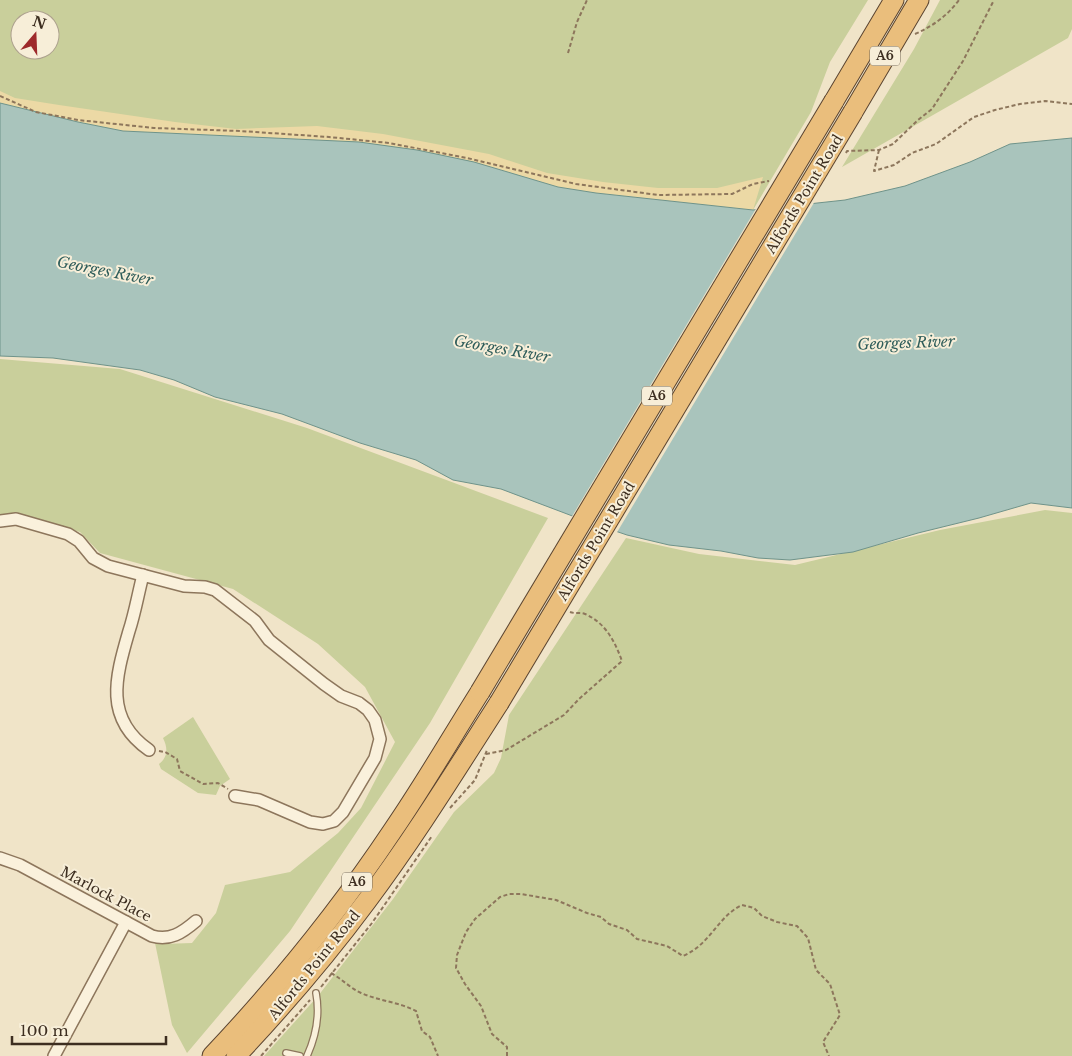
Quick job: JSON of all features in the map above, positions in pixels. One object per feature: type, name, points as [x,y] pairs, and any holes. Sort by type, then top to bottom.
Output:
[{"type":"highway","name":"Alfords Point Road","points":[[212,1056],[280,980],[338,908],[392,832],[470,745],[480,692],[894,0]]},
{"type":"highway","name":"Alfords Point Road","points":[[236,1056],[297,988],[366,902],[428,814],[470,745],[499,703],[919,0]]},
{"type":"street","points":[[0,521],[16,519],[68,534],[79,540],[89,554],[97,561],[108,566],[184,586],[205,586],[221,593],[255,621],[269,640],[336,694],[354,700],[364,706],[378,726],[379,745],[375,758],[343,812],[334,821],[323,824],[310,822],[260,800],[236,796]]},
{"type":"street","points":[[143,575],[129,633],[119,663],[117,692],[119,708],[124,722],[132,736],[149,750]]},
{"type":"street","name":"Marlock Place","points":[[0,858],[20,865],[152,936],[164,938],[179,934],[196,921]]},
{"type":"street","points":[[54,1056],[126,922]]},
{"type":"lane","points":[[307,1056],[317,1020],[318,1002],[316,992]]},
{"type":"lane","points":[[286,1053],[300,1056]]},
{"type":"path","points":[[568,53],[577,22],[587,0]]},
{"type":"path","points":[[902,27],[915,34],[924,30],[950,12],[959,0]]},
{"type":"path","points":[[844,157],[847,151],[879,150],[893,144],[932,109],[964,62],[994,0]]},
{"type":"path","points":[[0,96],[36,112],[78,120],[154,128],[329,136],[389,143],[467,158],[576,184],[658,195],[732,194],[753,184],[772,180]]},
{"type":"path","points":[[879,150],[874,171],[894,165],[912,153],[936,144],[974,117],[1020,104],[1045,101],[1072,104]]},
{"type":"path","points":[[447,812],[475,780],[470,745],[506,750],[564,715],[622,661],[613,639],[599,623],[586,614],[568,611]]},
{"type":"path","points":[[149,750],[165,752],[177,759],[180,771],[203,784],[218,783],[236,796]]},
{"type":"path","points":[[507,1056],[508,1047],[492,1034],[481,1006],[456,968],[456,955],[466,932],[475,919],[500,897],[510,894],[556,900],[601,917],[609,924],[627,930],[637,939],[667,946],[683,956],[695,951],[732,910],[742,905],[754,908],[762,916],[777,922],[798,926],[808,938],[816,970],[830,984],[840,1015],[823,1042],[830,1056],[825,1056]]},
{"type":"path","points":[[329,972],[361,993],[381,1001],[404,1004],[416,1011],[422,1031],[430,1037],[438,1056]]},
{"type":"green space","points":[[0,0],[868,0],[830,62],[811,112],[753,210],[306,138],[0,103]]},
{"type":"green space","points":[[940,0],[1072,0],[1072,29],[1068,38],[842,167],[914,49]]},
{"type":"green space","points":[[0,359],[120,369],[307,428],[548,518],[430,723],[290,931],[187,1053],[172,1025],[155,943],[192,943],[216,913],[225,885],[290,872],[338,833],[361,808],[395,742],[365,687],[318,644],[233,589],[100,553],[80,532],[15,513],[0,515]]},
{"type":"green space","points":[[1045,510],[1072,513],[1072,1056],[264,1056],[318,996],[393,899],[454,812],[494,773],[501,758],[509,715],[626,538],[699,554],[795,565],[940,530]]},
{"type":"green space","points":[[193,717],[230,779],[220,786],[216,795],[198,793],[161,769],[159,764],[166,752],[163,738]]},
{"type":"sand","points":[[0,91],[15,98],[175,122],[236,129],[317,126],[383,134],[489,154],[547,173],[603,182],[658,188],[717,188],[763,177],[753,210],[596,193],[558,187],[474,162],[417,150],[359,142],[123,131],[0,103]]},
{"type":"water","name":"Georges River","points":[[0,103],[123,131],[359,142],[417,150],[474,162],[558,187],[596,193],[753,210],[845,200],[905,186],[970,162],[1010,144],[1072,138],[1072,508],[1031,503],[853,552],[790,560],[758,558],[721,551],[669,545],[627,535],[501,489],[453,480],[416,460],[360,443],[282,414],[215,397],[174,380],[140,370],[53,358],[0,356]]},
{"type":"pier","points":[[815,201],[616,534],[571,518],[757,207]]}]
